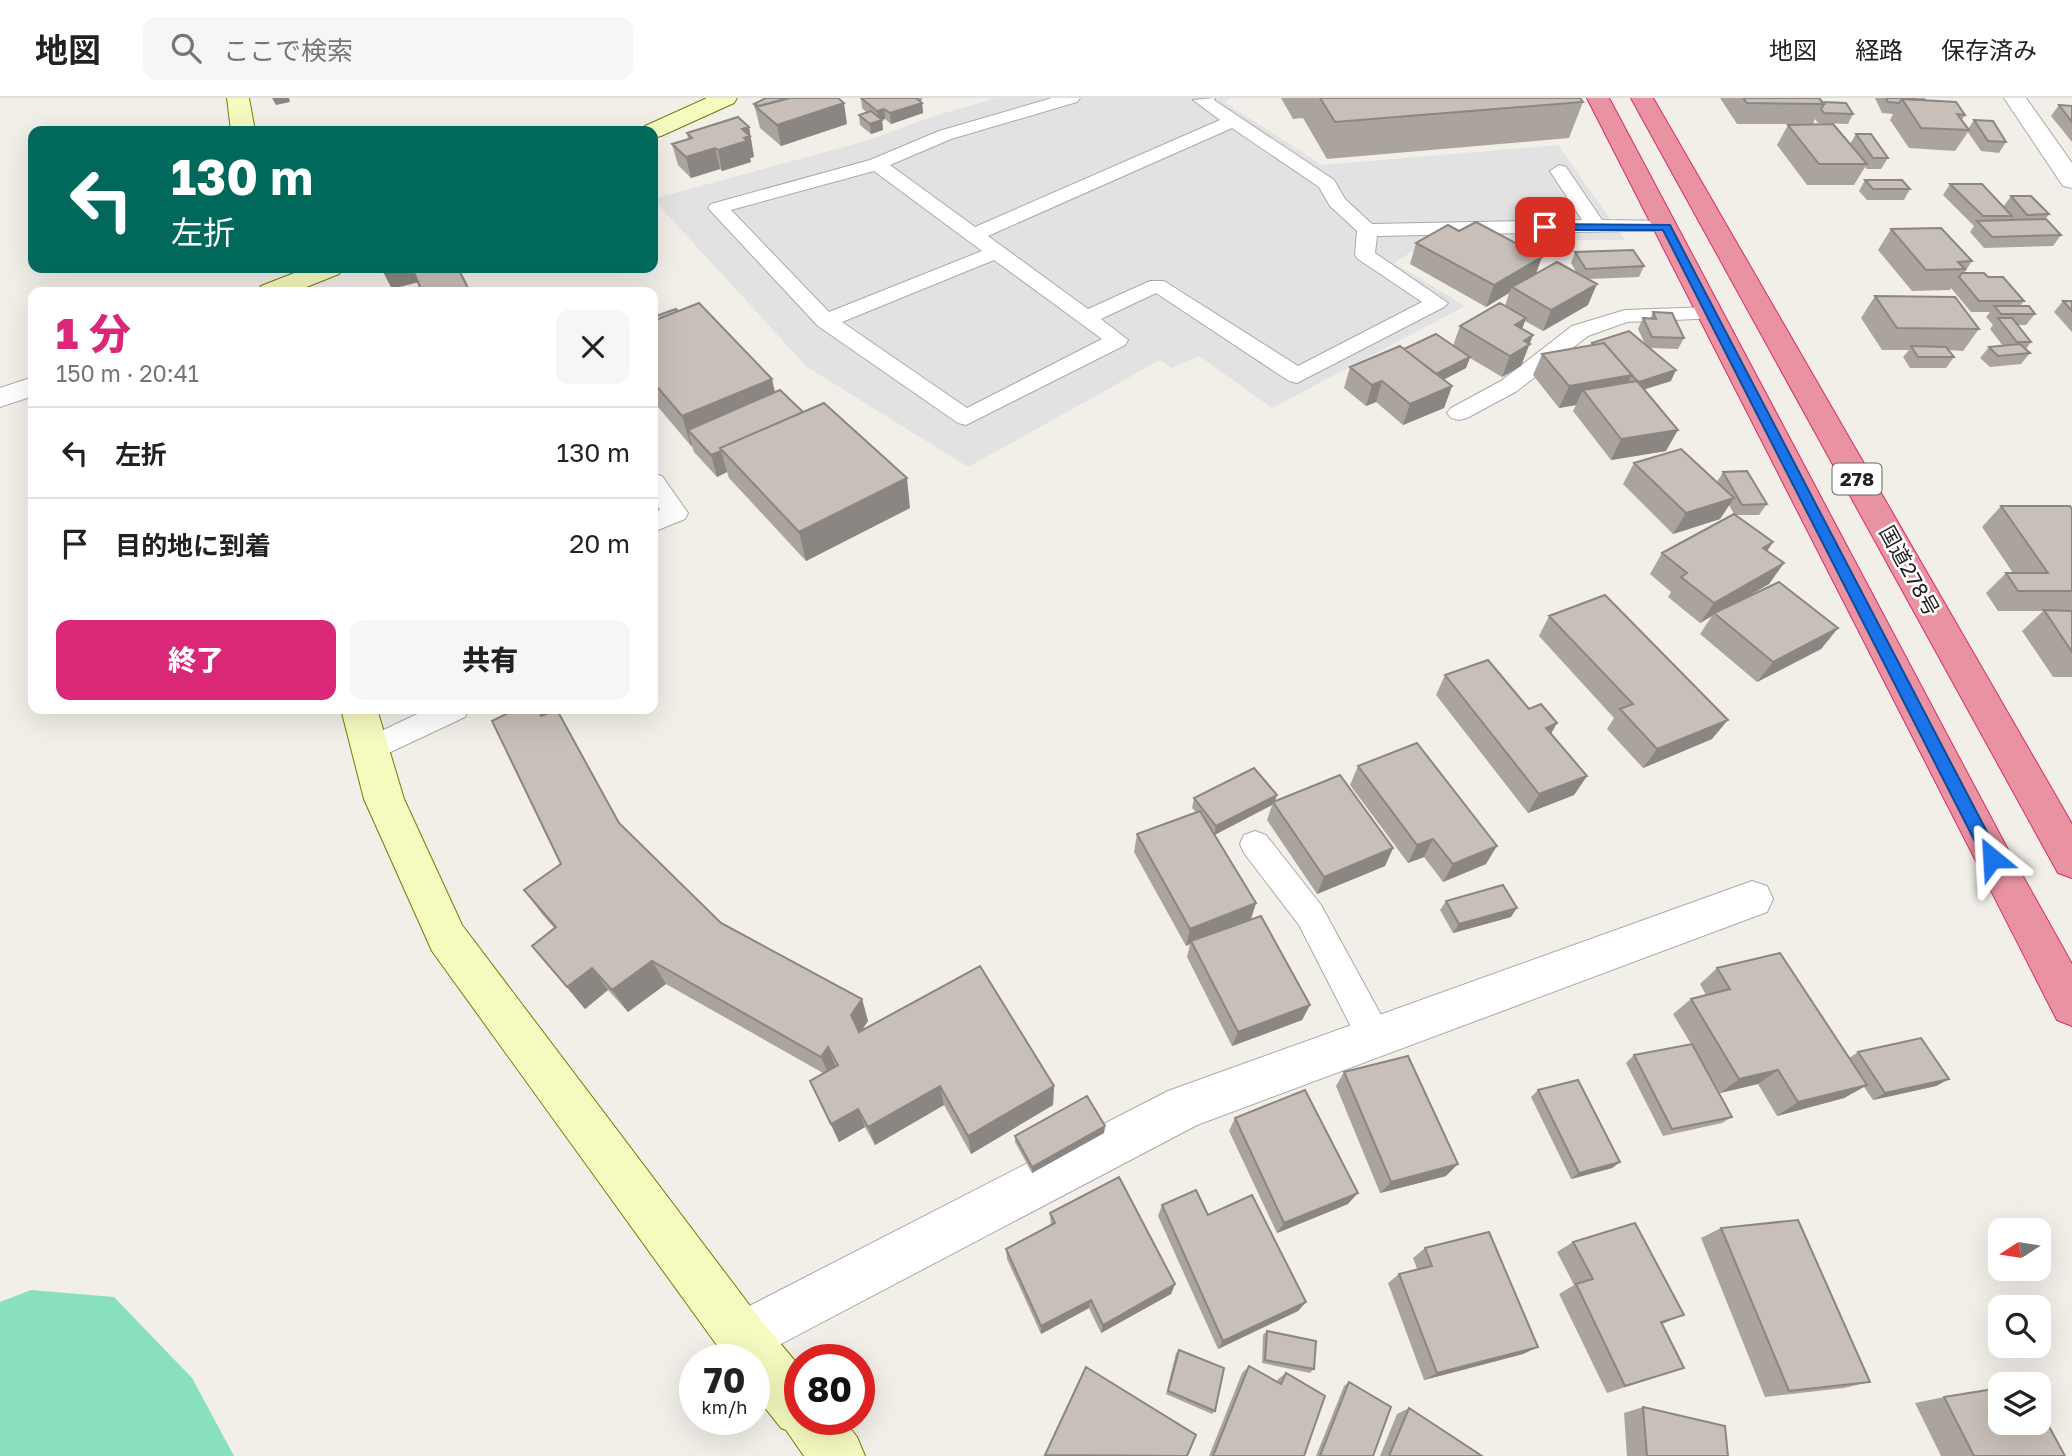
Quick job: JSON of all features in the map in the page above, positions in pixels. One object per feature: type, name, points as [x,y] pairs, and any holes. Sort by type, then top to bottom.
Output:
[{"type":"highway","name":"278","points":[[1598,98],[1712,313],[1985,846],[2072,1006]]},
{"type":"highway","name":"国道278号","points":[[1642,98],[2072,861]]},
{"type":"street","points":[[238,98],[242,126]]},
{"type":"street","points":[[658,129],[726,98]]},
{"type":"street","points":[[2015,98],[2072,181]]},
{"type":"street","points":[[283,287],[318,273]]},
{"type":"street","points":[[0,398],[28,388]]},
{"type":"street","points":[[364,729],[384,799],[447,938],[741,1337],[784,1389]]},
{"type":"street","points":[[741,1337],[1184,1107],[1752,899]]},
{"type":"street","points":[[821,1435],[838,1456]]},
{"type":"lane","points":[[877,164],[1117,340],[966,418],[826,321],[718,208],[877,164],[945,135],[1071,98]]},
{"type":"lane","points":[[1206,98],[1202,100],[1326,184],[1337,202],[1367,230],[1667,227]]},
{"type":"lane","points":[[973,235],[1233,121]]},
{"type":"lane","points":[[1559,171],[1596,226]]},
{"type":"lane","points":[[1086,318],[1157,285],[1297,376],[1437,303],[1365,255],[1367,230]]},
{"type":"lane","points":[[826,321],[996,252]]},
{"type":"lane","points":[[1459,413],[1509,386],[1580,331],[1625,316],[1712,313]]},
{"type":"lane","points":[[658,489],[676,513],[658,521]]},
{"type":"lane","points":[[364,729],[432,714]]},
{"type":"lane","points":[[1255,844],[1310,915],[1375,1038]]},
{"type":"green space","points":[[31,1290],[114,1297],[192,1378],[234,1456],[0,1456],[0,1302]]},
{"type":"shaded area","points":[[997,98],[1231,98],[1224,102],[1322,165],[1558,145],[1625,240],[1429,241],[1394,263],[1465,306],[1272,408],[1199,356],[1172,368],[1160,360],[968,467],[807,367],[658,204],[658,198],[866,141],[934,116]]},
{"type":"building","points":[[766,98],[785,99],[758,106],[754,104]]},
{"type":"building","points":[[790,98],[838,98],[844,103],[777,125],[756,107]]},
{"type":"building","points":[[861,98],[916,98],[922,103],[890,113],[884,109],[877,111]]},
{"type":"building","points":[[1320,98],[1580,98],[1583,102],[1335,122]]},
{"type":"building","points":[[1743,98],[1819,98],[1824,104],[1747,103]]},
{"type":"building","points":[[1886,98],[1915,98],[1916,100],[1902,99],[1899,103],[1888,102]]},
{"type":"building","points":[[1902,99],[1956,102],[1965,115],[1957,114],[1969,130],[1921,128]]},
{"type":"building","points":[[1822,102],[1846,103],[1853,114],[1824,113],[1821,109],[1824,104]]},
{"type":"building","points":[[2059,105],[2072,106],[2072,122]]},
{"type":"building","points":[[871,111],[882,120],[870,124],[859,115]]},
{"type":"building","points":[[738,117],[749,127],[742,129],[750,136],[744,138],[747,141],[686,157],[672,144],[692,138],[687,133]]},
{"type":"building","points":[[1974,120],[1993,121],[2006,142],[1988,141]]},
{"type":"building","points":[[1833,124],[1867,164],[1819,164],[1788,125]]},
{"type":"building","points":[[1856,134],[1871,134],[1888,158],[1873,158]]},
{"type":"building","points":[[1865,180],[1902,180],[1910,189],[1873,189]]},
{"type":"building","points":[[1950,184],[1982,184],[2012,216],[1983,216]]},
{"type":"building","points":[[2011,196],[2031,196],[2049,214],[2027,215]]},
{"type":"building","points":[[2046,219],[2061,235],[1992,237],[1977,221]]},
{"type":"building","points":[[1476,222],[1542,257],[1494,285],[1416,243],[1448,225],[1459,231]]},
{"type":"building","points":[[1941,228],[1972,261],[1958,262],[1965,269],[1926,270],[1891,229]]},
{"type":"building","points":[[1633,250],[1644,266],[1586,269],[1575,252]]},
{"type":"building","points":[[1557,262],[1597,284],[1551,310],[1512,287]]},
{"type":"building","points":[[414,273],[460,273],[468,287],[420,287]]},
{"type":"building","points":[[1962,273],[1984,273],[1988,277],[2003,277],[2024,301],[1979,301],[1959,277]]},
{"type":"building","points":[[1875,296],[1955,297],[1979,329],[1897,328]]},
{"type":"building","points":[[2063,301],[2072,301],[2072,311]]},
{"type":"building","points":[[699,303],[772,379],[682,416],[658,388],[658,319]]},
{"type":"building","points":[[1500,303],[1526,318],[1515,325],[1533,335],[1524,341],[1530,344],[1510,356],[1460,326]]},
{"type":"building","points":[[1994,306],[2029,306],[2035,314],[2001,314]]},
{"type":"building","points":[[676,309],[678,311],[658,319],[658,315]]},
{"type":"building","points":[[1653,312],[1672,313],[1684,338],[1652,337],[1643,318],[1656,319]]},
{"type":"building","points":[[1998,318],[2012,318],[2031,342],[2017,342]]},
{"type":"building","points":[[1629,331],[1676,370],[1639,382],[1604,343],[1592,343]]},
{"type":"building","points":[[1436,334],[1470,357],[1436,374],[1404,349]]},
{"type":"building","points":[[1604,343],[1632,375],[1569,386],[1542,354]]},
{"type":"building","points":[[2020,344],[2030,353],[1998,356],[1989,347]]},
{"type":"building","points":[[1400,346],[1452,386],[1410,404],[1382,381],[1372,385],[1350,367]]},
{"type":"building","points":[[1911,346],[1946,347],[1954,357],[1918,357]]},
{"type":"building","points":[[1637,381],[1678,430],[1621,439],[1583,390]]},
{"type":"building","points":[[780,390],[803,412],[720,448],[721,451],[711,455],[688,430]]},
{"type":"building","points":[[824,403],[907,478],[799,532],[720,448]]},
{"type":"building","points":[[1681,449],[1734,498],[1686,513],[1634,463]]},
{"type":"building","points":[[1747,471],[1767,504],[1742,505],[1723,472]]},
{"type":"building","points":[[2001,506],[2070,506],[2072,591],[2018,591],[2006,573],[2048,573]]},
{"type":"building","points":[[1734,514],[1773,542],[1763,548],[1784,563],[1714,603],[1681,577],[1687,573],[1662,553]]},
{"type":"building","points":[[1779,582],[1838,628],[1773,662],[1714,613]]},
{"type":"building","points":[[1605,595],[1728,720],[1657,749],[1620,709],[1633,704],[1549,616]]},
{"type":"building","points":[[2044,610],[2072,611],[2072,652]]},
{"type":"building","points":[[1488,660],[1529,709],[1541,704],[1557,723],[1546,728],[1587,776],[1539,794],[1445,675]]},
{"type":"building","points":[[506,714],[559,714],[619,823],[721,923],[862,999],[851,1015],[859,1032],[980,966],[1054,1086],[968,1136],[940,1086],[868,1127],[858,1109],[831,1124],[810,1081],[838,1065],[828,1047],[821,1057],[652,961],[612,990],[592,968],[567,987],[532,946],[556,927],[524,890],[561,864],[492,721]]},
{"type":"building","points":[[1417,743],[1497,846],[1453,864],[1433,839],[1417,845],[1358,766]]},
{"type":"building","points":[[1254,768],[1277,795],[1216,826],[1194,798]]},
{"type":"building","points":[[1340,775],[1393,848],[1324,877],[1273,802]]},
{"type":"building","points":[[1200,811],[1256,903],[1190,929],[1137,834]]},
{"type":"building","points":[[1503,885],[1517,908],[1459,924],[1446,901]]},
{"type":"building","points":[[1261,916],[1310,1005],[1238,1032],[1191,941]]},
{"type":"building","points":[[1780,953],[1867,1085],[1798,1102],[1778,1070],[1739,1079],[1691,999],[1730,989],[1717,968]]},
{"type":"building","points":[[1921,1038],[1949,1079],[1885,1093],[1858,1052]]},
{"type":"building","points":[[1692,1044],[1732,1117],[1672,1129],[1634,1055]]},
{"type":"building","points":[[1408,1056],[1458,1164],[1391,1182],[1344,1072]]},
{"type":"building","points":[[1578,1080],[1620,1162],[1579,1173],[1538,1090]]},
{"type":"building","points":[[1305,1090],[1358,1193],[1284,1223],[1235,1118]]},
{"type":"building","points":[[1087,1096],[1105,1126],[1032,1167],[1015,1136]]},
{"type":"building","points":[[1119,1177],[1175,1284],[1103,1325],[1091,1300],[1041,1326],[1006,1249],[1055,1223],[1050,1213]]},
{"type":"building","points":[[1196,1190],[1208,1215],[1252,1195],[1306,1302],[1223,1341],[1162,1205]]},
{"type":"building","points":[[1798,1220],[1870,1382],[1789,1391],[1721,1228]]},
{"type":"building","points":[[1635,1223],[1684,1315],[1661,1322],[1684,1368],[1625,1386],[1576,1284],[1593,1279],[1573,1242]]},
{"type":"building","points":[[1489,1232],[1538,1347],[1437,1373],[1399,1274],[1432,1266],[1425,1248]]},
{"type":"building","points":[[1267,1331],[1316,1341],[1314,1369],[1265,1360]]},
{"type":"building","points":[[1179,1350],[1224,1368],[1215,1411],[1168,1391]]},
{"type":"building","points":[[1249,1366],[1281,1384],[1286,1373],[1325,1396],[1304,1456],[1213,1456]]},
{"type":"building","points":[[1086,1367],[1196,1435],[1187,1456],[1045,1455]]},
{"type":"building","points":[[1349,1382],[1391,1407],[1373,1456],[1320,1456]]},
{"type":"building","points":[[1988,1390],[1988,1435],[2051,1435],[2051,1430],[2065,1456],[1974,1456],[1944,1397]]},
{"type":"building","points":[[1643,1407],[1725,1426],[1728,1456],[1647,1456]]},
{"type":"building","points":[[1409,1408],[1482,1456],[1389,1456]]},
{"type":"route","points":[[1545,227],[1667,227],[1992,858]]}]
